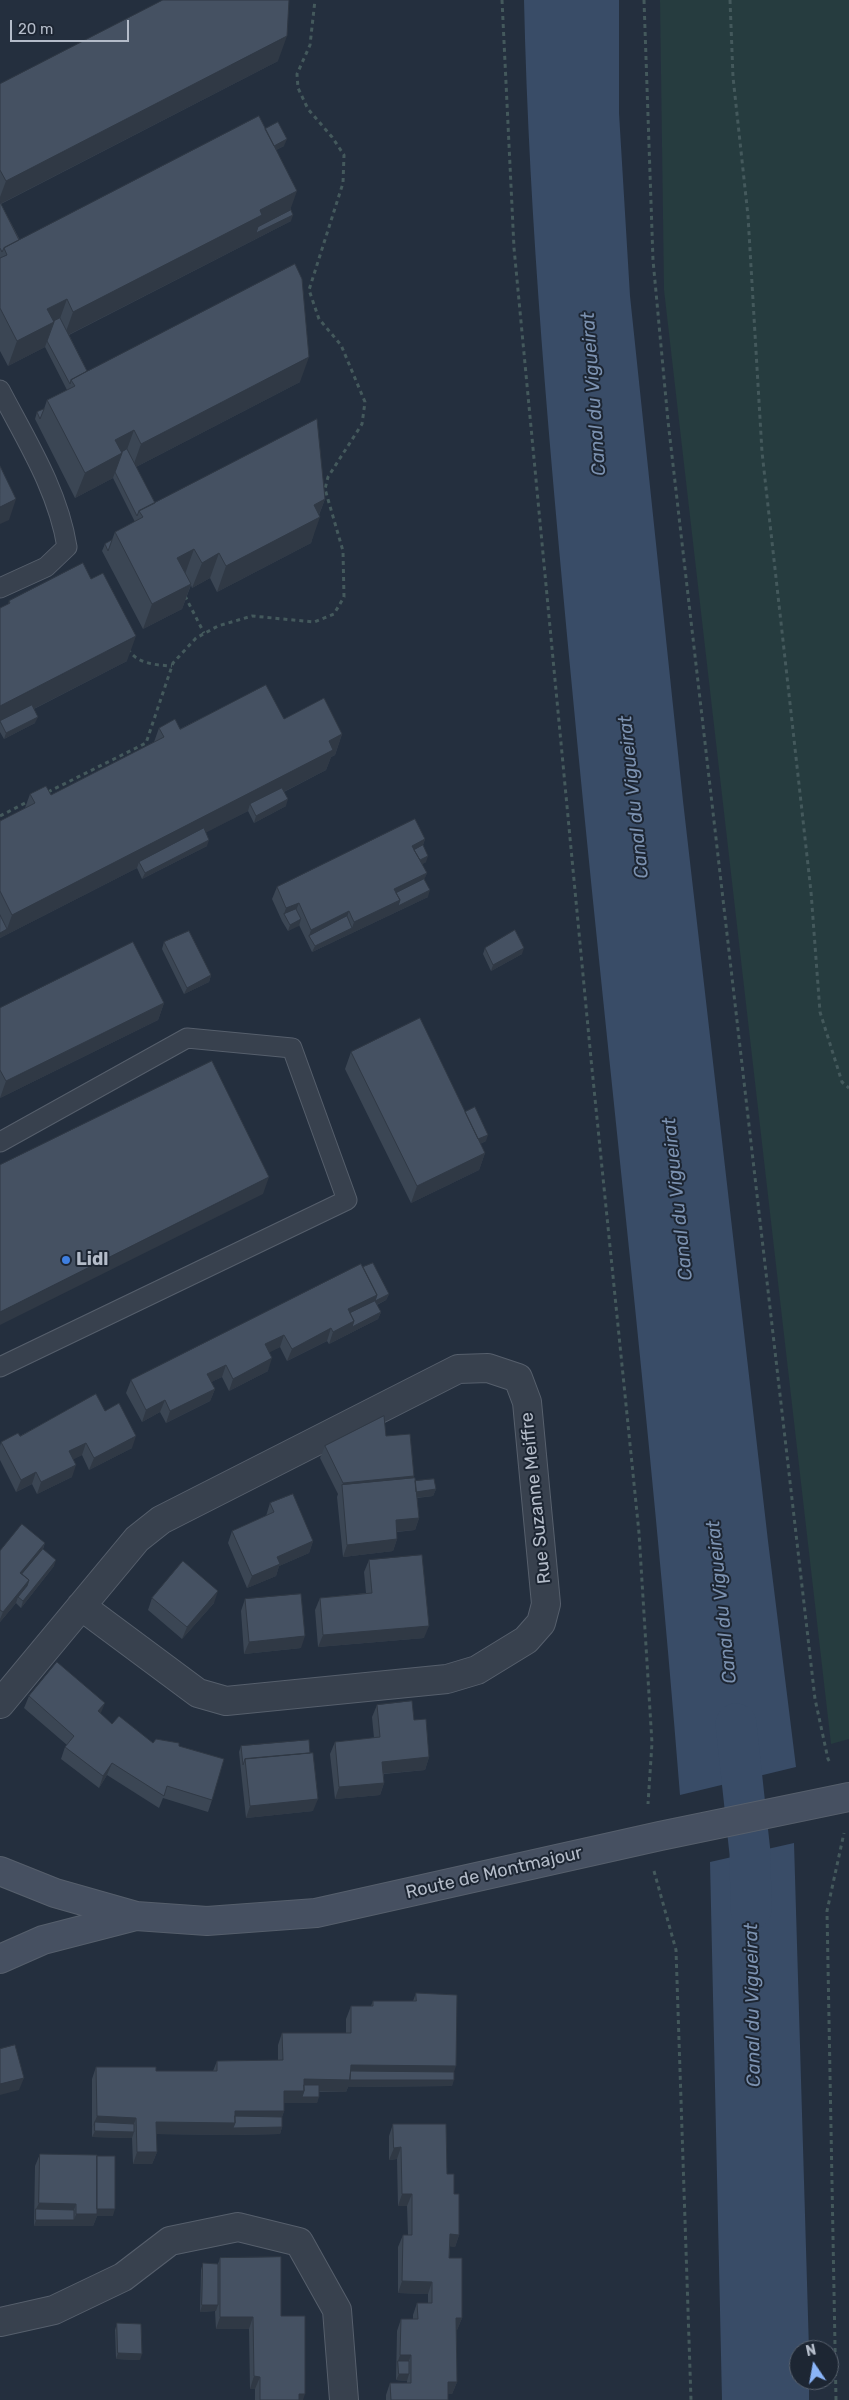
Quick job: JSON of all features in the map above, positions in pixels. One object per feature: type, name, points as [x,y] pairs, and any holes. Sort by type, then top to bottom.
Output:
[{"type":"main road","name":"Route de Montmajour","points":[[0,1871],[55,1893],[136,1916],[208,1921],[316,1913],[653,1838],[841,1799]]},
{"type":"main road","name":"Route de Montmajour","points":[[0,1959],[43,1940],[136,1916]]},
{"type":"street","name":"Rue Suzanne Meiffre","points":[[0,1704],[81,1606],[137,1539],[170,1516],[458,1369],[488,1368],[518,1378],[527,1402],[546,1604],[541,1623],[526,1640],[477,1670],[447,1679],[226,1701],[198,1693],[81,1606]]},
{"type":"street","points":[[0,2322],[54,2310],[123,2278],[170,2241],[238,2227],[299,2242],[337,2310],[344,2400]]},
{"type":"lane","points":[[0,390],[54,498],[67,547],[46,566],[0,588]]},
{"type":"lane","points":[[0,1142],[187,1038],[292,1048],[347,1200],[0,1367]]},
{"type":"path","points":[[43,794],[146,743],[173,663],[196,638],[218,626],[252,616],[314,622],[334,614],[344,597],[343,551],[325,488],[328,477],[362,424],[365,402],[341,345],[319,319],[309,290],[343,183],[344,155],[332,137],[308,109],[298,88],[297,74],[310,44],[315,0]]},
{"type":"path","points":[[502,0],[514,248],[590,1050],[639,1533],[652,1743],[653,1838],[676,1950],[691,2400]]},
{"type":"path","points":[[644,0],[653,260],[668,421],[815,1699],[828,1759],[833,1767]]},
{"type":"path","points":[[730,0],[733,77],[748,216],[762,452],[810,882],[820,1012],[842,1082],[849,1088]]},
{"type":"path","points":[[184,595],[204,633]]},
{"type":"path","points":[[123,642],[131,655],[147,664],[172,666]]},
{"type":"path","points":[[0,816],[34,798]]},
{"type":"path","points":[[836,2400],[827,1911],[845,1828]]},
{"type":"green space","points":[[660,0],[849,0],[849,1739],[831,1744],[664,290]]},
{"type":"water","points":[[524,0],[619,0],[619,113],[630,296],[683,801],[768,1541],[796,1767],[680,1795],[656,1515],[571,677],[541,339],[530,169]]},
{"type":"water","points":[[794,1843],[809,2340],[789,2340],[789,2390],[809,2390],[809,2400],[722,2400],[710,1862]]},
{"type":"building","points":[[163,0],[289,0],[287,36],[6,181],[0,170],[0,84]]},
{"type":"building","points":[[259,116],[297,191],[260,210],[262,215],[73,312],[67,299],[47,309],[54,322],[17,341],[0,308],[0,258],[7,255],[4,248]]},
{"type":"building","points":[[278,122],[287,139],[274,146],[265,129]]},
{"type":"building","points":[[0,202],[19,240],[4,248],[2,252],[0,248]]},
{"type":"building","points":[[291,210],[293,215],[256,233],[258,227]]},
{"type":"building","points":[[295,264],[302,279],[309,357],[141,444],[134,430],[115,440],[122,453],[85,473],[47,400],[75,386],[71,380]]},
{"type":"building","points":[[60,318],[87,371],[71,380],[70,384],[47,341],[54,321]]},
{"type":"building","points":[[44,409],[40,419],[37,412]]},
{"type":"building","points":[[317,419],[325,499],[314,505],[320,517],[226,566],[219,553],[202,563],[194,549],[177,558],[191,584],[152,604],[115,532],[143,517],[139,511]]},
{"type":"building","points":[[127,449],[155,503],[139,511],[137,516],[115,472],[122,452]]},
{"type":"building","points":[[0,466],[16,499],[0,507]]},
{"type":"building","points":[[112,540],[108,551],[105,544]]},
{"type":"building","points":[[83,563],[91,579],[103,573],[136,636],[0,706],[0,608],[10,603],[9,601]]},
{"type":"building","points":[[266,685],[284,719],[324,698],[342,734],[329,741],[333,750],[12,915],[0,891],[0,821],[35,803],[30,794],[46,786],[51,795],[164,737],[159,728],[175,719],[180,729]]},
{"type":"building","points":[[32,705],[38,717],[6,733],[0,721]]},
{"type":"building","points":[[282,788],[288,799],[256,816],[250,804]]},
{"type":"building","points":[[415,819],[425,839],[412,846],[427,873],[394,889],[400,900],[354,922],[349,911],[311,930],[299,903],[286,908],[277,887]]},
{"type":"building","points":[[204,828],[209,840],[145,873],[139,862]]},
{"type":"building","points":[[423,845],[428,856],[420,860],[414,850]]},
{"type":"building","points":[[424,879],[430,890],[398,906],[400,900],[396,893]]},
{"type":"building","points":[[296,909],[301,919],[290,925],[284,914]]},
{"type":"building","points":[[0,915],[7,929],[0,933]]},
{"type":"building","points":[[347,916],[352,928],[315,946],[309,936]]},
{"type":"building","points":[[515,930],[524,948],[493,965],[485,948]]},
{"type":"building","points":[[189,931],[211,975],[187,988],[164,942]]},
{"type":"building","points":[[133,942],[164,1003],[6,1081],[0,1070],[0,1008]]},
{"type":"building","points":[[420,1018],[485,1153],[417,1186],[351,1052]]},
{"type":"building","name":"Lidl","points":[[212,1061],[269,1177],[0,1312],[0,1165]]},
{"type":"building","points":[[475,1107],[488,1135],[478,1139],[465,1112]]},
{"type":"building","points":[[373,1263],[389,1294],[375,1301],[377,1295],[363,1267]]},
{"type":"building","points":[[361,1264],[377,1295],[348,1309],[354,1321],[333,1332],[331,1328],[292,1349],[284,1335],[265,1344],[272,1358],[233,1379],[226,1365],[207,1374],[215,1389],[170,1411],[165,1400],[146,1410],[131,1380]]},
{"type":"building","points":[[375,1301],[381,1312],[352,1327],[354,1321],[350,1313]]},
{"type":"building","points":[[96,1394],[105,1411],[119,1403],[136,1436],[94,1458],[86,1443],[69,1451],[76,1465],[41,1482],[36,1472],[21,1480],[1,1442],[18,1433],[20,1436]]},
{"type":"building","points":[[384,1416],[386,1436],[410,1434],[414,1476],[343,1483],[325,1446]]},
{"type":"building","points":[[415,1478],[419,1518],[396,1520],[397,1539],[347,1545],[342,1485]]},
{"type":"building","points":[[434,1479],[436,1489],[416,1492],[415,1481]]},
{"type":"building","points":[[293,1494],[313,1541],[277,1557],[280,1564],[252,1576],[232,1531],[274,1512],[270,1503]]},
{"type":"building","points":[[22,1524],[45,1543],[20,1573],[29,1580],[3,1612],[0,1610],[0,1551]]},
{"type":"building","points":[[43,1549],[56,1560],[23,1601],[18,1597],[27,1586],[29,1580],[22,1574]]},
{"type":"building","points":[[422,1555],[429,1626],[323,1635],[320,1598],[372,1593],[369,1560]]},
{"type":"building","points":[[183,1561],[218,1591],[187,1627],[152,1598]]},
{"type":"building","points":[[301,1594],[305,1636],[249,1642],[245,1599]]},
{"type":"building","points":[[57,1662],[105,1703],[98,1711],[112,1724],[119,1716],[153,1743],[156,1739],[179,1743],[179,1746],[224,1759],[212,1800],[167,1786],[164,1796],[112,1763],[103,1776],[65,1747],[74,1736],[29,1696]]},
{"type":"building","points":[[412,1701],[414,1720],[426,1719],[429,1757],[382,1762],[384,1783],[339,1787],[335,1742],[380,1737],[377,1705]]},
{"type":"building","points":[[309,1740],[310,1753],[245,1759],[243,1765],[241,1746]]},
{"type":"building","points":[[313,1753],[318,1799],[250,1806],[245,1759]]},
{"type":"building","points":[[416,1993],[457,1995],[456,2066],[351,2065],[350,2080],[304,2079],[304,2091],[284,2091],[284,2111],[235,2111],[235,2123],[156,2122],[157,2152],[137,2152],[136,2118],[97,2116],[96,2067],[156,2067],[156,2071],[217,2071],[217,2061],[283,2060],[282,2033],[351,2033],[351,2006],[373,2006],[373,2001],[416,2001]]},
{"type":"building","points":[[15,2045],[24,2078],[0,2084],[0,2049]]},
{"type":"building","points":[[351,2071],[454,2072],[454,2080],[350,2080]]},
{"type":"building","points":[[304,2085],[319,2085],[319,2097],[302,2097]]},
{"type":"building","points":[[235,2116],[282,2117],[282,2127],[233,2128]]},
{"type":"building","points":[[95,2122],[134,2124],[134,2132],[95,2131]]},
{"type":"building","points":[[393,2124],[446,2124],[447,2174],[454,2174],[454,2194],[459,2194],[459,2235],[450,2234],[449,2258],[462,2258],[462,2318],[456,2318],[457,2382],[448,2382],[448,2400],[391,2400],[390,2383],[411,2383],[411,2355],[400,2355],[401,2319],[418,2319],[417,2303],[432,2303],[432,2282],[402,2281],[403,2235],[412,2235],[412,2194],[402,2194],[401,2147],[394,2148]]},
{"type":"building","points":[[40,2154],[97,2155],[97,2214],[76,2214],[76,2204],[39,2203]]},
{"type":"building","points":[[97,2156],[115,2156],[115,2209],[97,2209]]},
{"type":"building","points":[[36,2209],[74,2210],[74,2220],[36,2220]]},
{"type":"building","points":[[281,2257],[281,2316],[305,2316],[305,2394],[299,2394],[299,2400],[260,2400],[260,2377],[254,2376],[253,2317],[220,2317],[220,2258]]},
{"type":"building","points":[[203,2263],[218,2264],[218,2305],[202,2305]]},
{"type":"building","points":[[117,2323],[141,2324],[142,2354],[118,2353]]},
{"type":"building","points":[[398,2361],[409,2361],[409,2374],[399,2374]]},
{"type":"waterway","name":"Canal du Vigueirat","points":[[736,1724],[750,1853],[751,1909]]},
{"type":"place","name":"Lidl","points":[[66,1260]]}]
